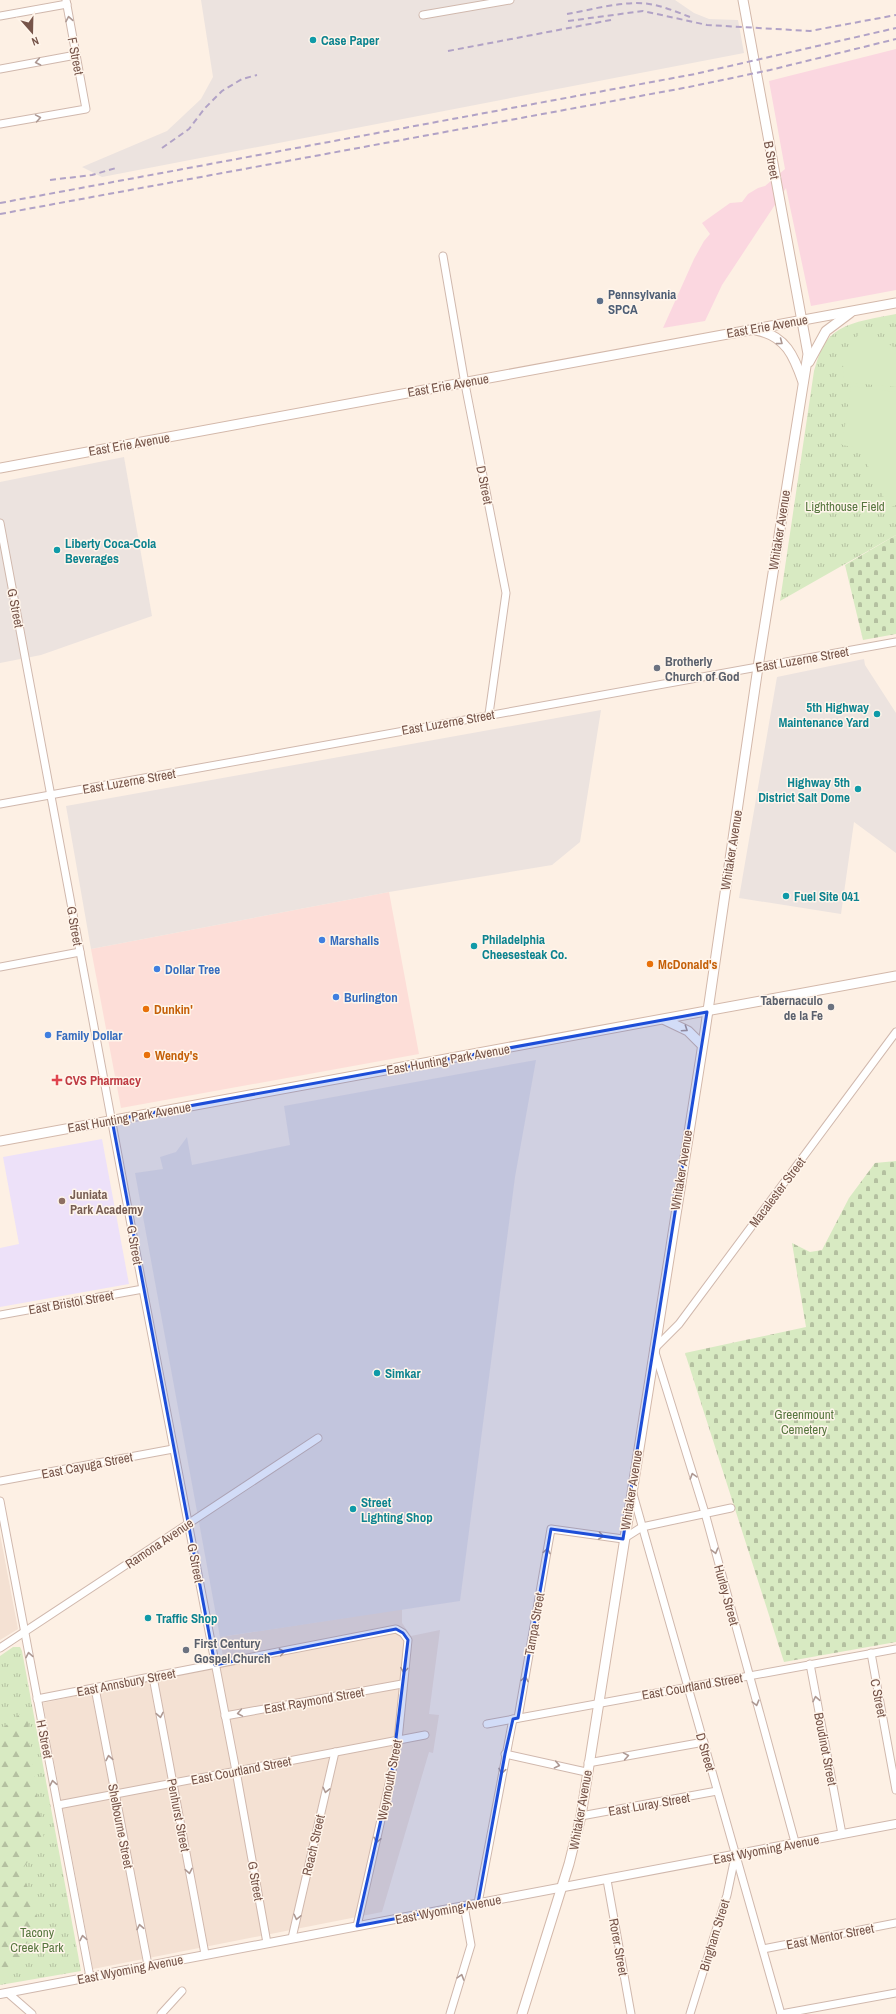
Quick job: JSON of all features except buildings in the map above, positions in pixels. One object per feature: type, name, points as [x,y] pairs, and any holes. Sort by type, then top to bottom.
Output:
[{"type":"main road","name":"B Street","points":[[743,0],[802,320]]},
{"type":"main road","name":"East Erie Avenue","points":[[0,468],[896,303]]},
{"type":"main road","points":[[806,368],[826,331],[849,313],[859,309]]},
{"type":"main road","name":"Whitaker Avenue","points":[[522,2014],[576,1843],[702,1045],[758,667],[804,384],[808,354],[802,320]]},
{"type":"main road","points":[[744,330],[757,330],[770,334],[785,344],[794,358],[804,384]]},
{"type":"main road","name":"East Hunting Park Avenue","points":[[0,1141],[664,1020],[896,976]]},
{"type":"main road","points":[[664,1020],[680,1026],[702,1045]]},
{"type":"street","points":[[422,15],[510,0]]},
{"type":"street","points":[[0,16],[66,2]]},
{"type":"street","name":"F Street","points":[[0,124],[86,109],[66,2]]},
{"type":"street","points":[[0,69],[76,54]]},
{"type":"street","name":"D Street","points":[[443,256],[465,382],[506,593],[489,714]]},
{"type":"street","name":"G Street","points":[[0,523],[173,1449],[189,1524],[236,1771],[267,1943]]},
{"type":"street","name":"East Luzerne Street","points":[[0,804],[489,714],[896,642]]},
{"type":"street","points":[[0,967],[80,952]]},
{"type":"street","name":"Macalester Street","points":[[654,1349],[679,1324],[896,1032]]},
{"type":"street","name":"East Bristol Street","points":[[0,1315],[143,1289]]},
{"type":"street","name":"Hurley Street","points":[[654,1349],[705,1513],[795,1842]]},
{"type":"street","name":"Ramona Avenue","points":[[0,1648],[318,1438]]},
{"type":"street","name":"East Cayuga Street","points":[[0,1481],[173,1449]]},
{"type":"street","name":"D Street","points":[[631,1490],[781,2014]]},
{"type":"street","name":"H Street","points":[[0,1501],[90,1977]]},
{"type":"street","points":[[623,1539],[642,1526],[731,1508]]},
{"type":"street","name":"Tampa Street","points":[[478,1903],[505,1754],[515,1718],[551,1529],[623,1539]]},
{"type":"street","name":"East Annsbury Street","points":[[37,1699],[396,1629],[403,1633]]},
{"type":"street","name":"Weymouth Street","points":[[357,1926],[398,1740],[402,1684],[408,1640],[403,1633]]},
{"type":"street","name":"East Courtland Street","points":[[488,1724],[896,1649]]},
{"type":"street","name":"C Street","points":[[870,1653],[896,1790]]},
{"type":"street","name":"Boudinot Street","points":[[810,1664],[842,1834]]},
{"type":"street","name":"Penhurst Street","points":[[153,1677],[205,1954]]},
{"type":"street","name":"East Raymond Street","points":[[225,1716],[402,1684]]},
{"type":"street","name":"Shelbourne Street","points":[[95,1688],[148,1965]]},
{"type":"street","name":"East Courtland Street","points":[[58,1805],[425,1735]]},
{"type":"street","points":[[505,1754],[587,1767],[704,1742]]},
{"type":"street","name":"Reach Street","points":[[292,1938],[335,1752]]},
{"type":"street","name":"East Luray Street","points":[[580,1816],[718,1792]]},
{"type":"street","name":"East Wyoming Avenue","points":[[4,1993],[205,1954],[607,1880],[795,1842],[896,1824]]},
{"type":"street","name":"Bingham Street","points":[[690,2014],[727,1895],[735,1855]]},
{"type":"street","name":"Rorer Street","points":[[607,1880],[632,2014]]},
{"type":"street","points":[[450,2014],[471,1945],[464,1906]]},
{"type":"street","name":"East Mentor Street","points":[[763,1949],[896,1923]]},
{"type":"street","points":[[161,2014],[182,1991]]},
{"type":"street","points":[[4,1993],[32,2014]]},
{"type":"street","points":[[781,2014],[896,1993]]},
{"type":"highlighted area","points":[[707,1012],[623,1539],[551,1529],[518,1718],[513,1719],[505,1754],[478,1903],[357,1926],[392,1771],[408,1640],[403,1633],[396,1629],[215,1665],[112,1120]]},
{"type":"shaded area","name":"Case Paper","points":[[201,0],[675,0],[694,13],[709,19],[738,20],[744,53],[102,177],[82,167],[167,131],[201,99],[213,77]]},
{"type":"shaded area","points":[[896,49],[896,290],[811,306],[786,188],[722,285],[705,321],[663,328],[694,259],[704,241],[710,234],[702,223],[730,203],[742,202],[748,194],[765,186],[785,169],[769,81]]},
{"type":"shaded area","points":[[124,457],[152,616],[41,655],[0,663],[0,482]]},
{"type":"shaded area","points":[[864,659],[865,665],[896,713],[896,853],[854,822],[841,914],[739,898],[777,677]]},
{"type":"shaded area","points":[[601,710],[580,842],[552,865],[389,892],[91,949],[66,806]]},
{"type":"shaded area","points":[[389,892],[419,1054],[121,1108],[91,949]]},
{"type":"shaded area","points":[[536,1060],[515,1177],[460,1601],[220,1637],[135,1173],[163,1169],[160,1157],[176,1152],[187,1137],[192,1165],[290,1145],[284,1106]]},
{"type":"shaded area","name":"Juniata Park Academy","points":[[102,1139],[129,1284],[0,1307],[0,1248],[19,1244],[3,1157]]},
{"type":"shaded area","points":[[0,1534],[18,1629],[0,1640]]},
{"type":"shaded area","points":[[402,1609],[402,1623],[411,1636],[440,1630],[429,1714],[439,1715],[433,1753],[429,1752],[382,1912],[93,1969],[43,1703],[224,1664],[220,1637]]},
{"type":"green space","name":"Lighthouse Field","points":[[896,314],[896,535],[780,601],[814,371],[821,350],[827,340],[843,327],[864,320]]},
{"type":"green space","points":[[864,327],[896,349],[896,387],[843,382],[844,367],[838,363]]},
{"type":"green space","points":[[851,386],[896,392],[896,505],[889,508],[859,448],[842,445]]},
{"type":"green space","points":[[896,535],[896,634],[863,640],[845,565]]},
{"type":"green space","name":"Greenmount Cemetery","points":[[896,1161],[896,1642],[784,1662],[685,1353],[806,1327],[792,1243],[810,1252],[822,1250],[849,1198],[875,1163]]},
{"type":"green space","name":"Tacony Creek Park","points":[[13,1647],[20,1647],[22,1651],[81,1971],[0,1985],[0,1656]]},
{"type":"green space","points":[[30,1706],[28,1733],[44,1839],[22,1870],[39,1922],[6,1980],[0,1982],[0,1730]]},
{"type":"railway","points":[[567,14],[618,4],[639,3],[670,9],[690,17]]},
{"type":"railway","points":[[568,21],[643,11],[707,25],[810,31],[896,15]]},
{"type":"railway","points":[[448,51],[611,20]]},
{"type":"railway","points":[[0,203],[695,74],[896,28]]},
{"type":"railway","points":[[0,214],[689,87],[770,70],[896,39]]},
{"type":"railway","points":[[162,148],[189,129],[205,108],[222,91],[242,79],[257,75]]},
{"type":"railway","points":[[50,180],[92,175],[116,168]]},
{"type":"place","name":"Case Paper","points":[[313,40]]},
{"type":"place","name":"Pennsylvania SPCA","points":[[600,301]]},
{"type":"place","name":"Liberty Coca-Cola Beverages","points":[[57,550]]},
{"type":"place","name":"Brotherly Church of God","points":[[657,668]]},
{"type":"place","name":"5th Highway Maintenance Yard","points":[[877,714]]},
{"type":"place","name":"Highway 5th District Salt Dome","points":[[858,789]]},
{"type":"place","name":"Fuel Site 041","points":[[786,896]]},
{"type":"place","name":"Marshalls","points":[[322,940]]},
{"type":"place","name":"Philadelphia Cheesesteak Co.","points":[[474,946]]},
{"type":"place","name":"McDonald's","points":[[650,964]]},
{"type":"place","name":"Dollar Tree","points":[[157,969]]},
{"type":"place","name":"Burlington","points":[[336,997]]},
{"type":"place","name":"Tabernaculo de la Fe","points":[[831,1007]]},
{"type":"place","name":"Dunkin'","points":[[146,1009]]},
{"type":"place","name":"Family Dollar","points":[[48,1035]]},
{"type":"place","name":"Wendy's","points":[[147,1055]]},
{"type":"place","name":"CVS Pharmacy","points":[[57,1080]]},
{"type":"place","name":"Juniata Park Academy","points":[[62,1201]]},
{"type":"place","name":"Simkar","points":[[377,1373]]},
{"type":"place","name":"Street Lighting Shop","points":[[353,1509]]},
{"type":"place","name":"Traffic Shop","points":[[148,1618]]},
{"type":"place","name":"First Century Gospel Church","points":[[186,1650]]}]
